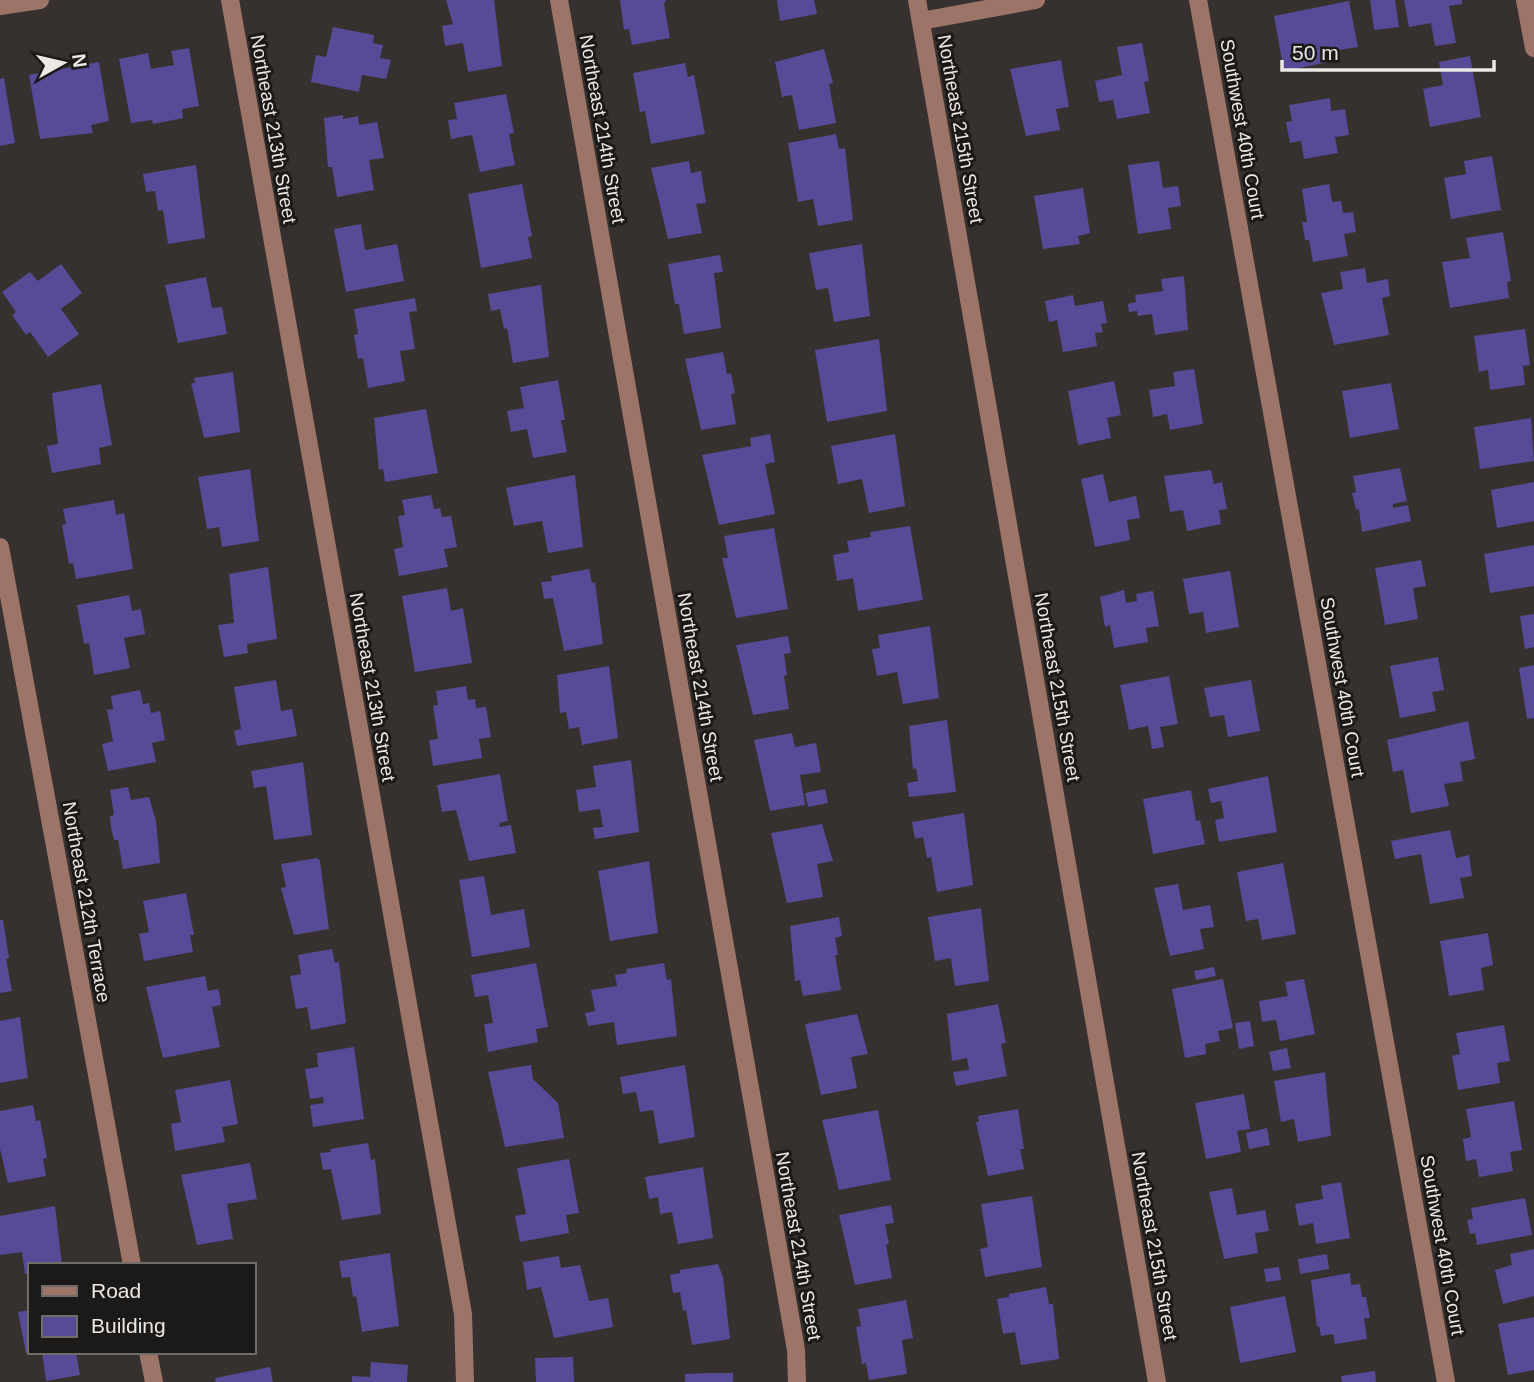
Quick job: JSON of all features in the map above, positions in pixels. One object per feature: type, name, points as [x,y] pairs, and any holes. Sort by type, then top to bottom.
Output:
[{"type":"street","points":[[0,6],[40,0]]},
{"type":"street","name":"Northeast 213th Street","points":[[230,0],[463,1314],[465,1382]]},
{"type":"street","name":"Northeast 214th Street","points":[[559,0],[796,1350],[797,1382]]},
{"type":"street","name":"Northeast 215th Street","points":[[917,0],[1157,1382]]},
{"type":"street","points":[[921,21],[1036,0]]},
{"type":"street","name":"Southwest 40th Court","points":[[1198,0],[1446,1382]]},
{"type":"street","points":[[1525,0],[1534,48]]},
{"type":"street","name":"Northeast 212th Terrace","points":[[0,547],[132,1263]]},
{"type":"street","points":[[148,1354],[154,1382]]},
{"type":"building","points":[[446,0],[494,0],[502,66],[468,72],[463,43],[445,46],[442,26],[453,24]]},
{"type":"building","points":[[620,0],[666,0],[664,4],[670,38],[632,45],[629,29],[624,30]]},
{"type":"building","points":[[777,0],[814,0],[817,14],[780,21]]},
{"type":"building","points":[[1370,0],[1395,0],[1399,27],[1374,30]]},
{"type":"building","points":[[1404,0],[1462,0],[1462,4],[1449,6],[1456,43],[1435,46],[1431,23],[1409,27]]},
{"type":"building","points":[[1349,1],[1358,47],[1332,51],[1334,61],[1284,71],[1274,16]]},
{"type":"building","points":[[333,27],[374,35],[373,43],[383,45],[380,58],[391,60],[386,79],[362,75],[359,92],[311,82],[316,55],[326,57]]},
{"type":"building","points":[[1142,43],[1149,81],[1144,82],[1150,113],[1117,119],[1113,100],[1099,102],[1095,81],[1122,75],[1117,47]]},
{"type":"building","points":[[189,48],[199,106],[182,109],[183,118],[153,124],[152,120],[131,123],[119,59],[148,53],[151,69],[174,65],[171,51]]},
{"type":"building","points":[[824,49],[833,83],[829,84],[836,123],[799,130],[792,95],[782,97],[775,62]]},
{"type":"building","points":[[1470,56],[1481,117],[1430,127],[1423,89],[1443,85],[1439,62]]},
{"type":"building","points":[[1061,60],[1069,107],[1056,109],[1060,130],[1026,136],[1010,69]]},
{"type":"building","points":[[99,62],[109,121],[91,125],[93,133],[40,139],[29,75]]},
{"type":"building","points":[[685,63],[688,77],[694,75],[705,134],[651,144],[645,111],[640,112],[633,73]]},
{"type":"building","points":[[4,78],[15,143],[0,146],[0,79]]},
{"type":"building","points":[[506,94],[514,133],[509,134],[515,165],[480,172],[472,135],[451,139],[448,120],[457,119],[454,103]]},
{"type":"building","points":[[1330,98],[1331,111],[1345,109],[1349,135],[1335,137],[1338,153],[1304,159],[1301,141],[1290,143],[1286,122],[1292,121],[1289,105]]},
{"type":"building","points":[[343,115],[343,119],[358,116],[359,125],[377,122],[384,158],[369,160],[374,190],[337,197],[332,167],[328,167],[324,118]]},
{"type":"building","points":[[836,134],[839,149],[845,148],[853,220],[818,226],[813,199],[798,202],[788,143]]},
{"type":"building","points":[[1492,156],[1501,210],[1451,219],[1444,178],[1466,174],[1464,161]]},
{"type":"building","points":[[689,161],[691,173],[701,171],[706,203],[696,204],[702,233],[668,239],[651,168]]},
{"type":"building","points":[[1159,161],[1163,188],[1178,186],[1181,206],[1168,208],[1171,229],[1138,234],[1128,165]]},
{"type":"building","points":[[196,165],[205,238],[168,244],[163,210],[158,211],[155,191],[146,192],[143,174]]},
{"type":"building","points":[[522,184],[532,236],[528,237],[532,258],[481,268],[468,194]]},
{"type":"building","points":[[1329,184],[1332,202],[1341,201],[1343,213],[1353,212],[1356,232],[1344,234],[1348,256],[1313,262],[1302,222],[1307,222],[1302,189]]},
{"type":"building","points":[[1083,188],[1090,233],[1078,236],[1080,244],[1043,249],[1034,196]]},
{"type":"building","points":[[361,224],[365,250],[397,244],[404,281],[346,292],[334,229]]},
{"type":"building","points":[[1503,232],[1511,281],[1507,282],[1509,298],[1450,308],[1442,262],[1470,258],[1466,238]]},
{"type":"building","points":[[862,244],[870,316],[834,322],[828,288],[816,290],[809,253]]},
{"type":"building","points":[[720,255],[723,272],[714,273],[721,328],[684,334],[668,264]]},
{"type":"building","points":[[61,264],[82,293],[61,309],[79,334],[48,357],[30,332],[26,335],[12,315],[16,312],[2,292],[30,272],[38,281]]},
{"type":"building","points":[[1365,268],[1367,283],[1388,279],[1390,296],[1382,298],[1389,335],[1334,345],[1321,293],[1343,289],[1340,272]]},
{"type":"building","points":[[1184,276],[1188,330],[1155,335],[1152,314],[1138,316],[1137,311],[1129,312],[1128,304],[1136,302],[1135,295],[1163,291],[1161,279]]},
{"type":"building","points":[[206,277],[212,308],[222,307],[227,334],[178,343],[165,285]]},
{"type":"building","points":[[541,285],[549,357],[513,363],[507,328],[504,329],[500,309],[491,311],[488,294]]},
{"type":"building","points":[[1073,295],[1075,306],[1103,301],[1107,323],[1101,324],[1103,332],[1095,333],[1097,346],[1063,352],[1057,320],[1049,322],[1045,301]]},
{"type":"building","points":[[415,298],[417,311],[409,312],[415,349],[400,351],[405,381],[368,388],[363,358],[358,359],[354,309]]},
{"type":"building","points":[[1525,329],[1530,365],[1523,366],[1525,385],[1490,390],[1488,370],[1479,372],[1474,336]]},
{"type":"building","points":[[879,339],[887,411],[827,422],[815,350]]},
{"type":"building","points":[[723,352],[727,374],[731,373],[735,393],[731,394],[736,424],[701,430],[685,359]]},
{"type":"building","points":[[1194,369],[1203,424],[1170,430],[1167,414],[1153,417],[1149,390],[1175,386],[1173,372]]},
{"type":"building","points":[[233,372],[240,432],[204,438],[191,383],[195,383],[194,378]]},
{"type":"building","points":[[558,380],[567,452],[533,458],[527,429],[511,432],[507,411],[524,408],[520,387]]},
{"type":"building","points":[[1114,381],[1121,415],[1107,418],[1111,438],[1078,445],[1068,391]]},
{"type":"building","points":[[1391,383],[1399,429],[1350,438],[1342,391]]},
{"type":"building","points":[[101,384],[112,445],[99,448],[101,464],[52,473],[47,446],[58,444],[52,393]]},
{"type":"building","points":[[426,409],[438,473],[385,482],[383,469],[379,470],[374,418]]},
{"type":"building","points":[[1531,418],[1534,461],[1480,469],[1474,427]]},
{"type":"building","points":[[770,434],[775,462],[765,464],[775,514],[719,525],[702,455],[751,446],[750,438]]},
{"type":"building","points":[[895,434],[905,506],[869,513],[862,479],[838,484],[831,446]]},
{"type":"building","points":[[1400,468],[1407,501],[1393,504],[1393,508],[1408,505],[1411,521],[1362,532],[1359,509],[1356,510],[1352,493],[1356,492],[1353,476]]},
{"type":"building","points":[[250,469],[259,541],[222,547],[219,527],[207,529],[198,477]]},
{"type":"building","points":[[1211,470],[1214,484],[1222,482],[1227,509],[1219,510],[1221,524],[1187,531],[1183,510],[1170,512],[1164,476]]},
{"type":"building","points":[[1103,474],[1109,502],[1136,496],[1140,518],[1127,520],[1130,540],[1095,547],[1081,479]]},
{"type":"building","points":[[575,475],[583,547],[548,553],[542,521],[514,526],[506,488]]},
{"type":"building","points":[[1534,482],[1534,521],[1497,528],[1491,490]]},
{"type":"building","points":[[431,495],[434,509],[440,508],[442,517],[451,516],[457,547],[444,549],[448,567],[399,576],[394,549],[403,547],[398,516],[405,515],[402,500]]},
{"type":"building","points":[[114,500],[116,515],[124,513],[133,569],[76,579],[73,563],[69,564],[62,525],[66,524],[63,509]]},
{"type":"building","points":[[910,526],[923,600],[858,611],[853,578],[837,581],[833,555],[849,552],[847,541],[871,537],[870,532]]},
{"type":"building","points":[[774,528],[788,609],[736,618],[722,558],[728,558],[724,536]]},
{"type":"building","points":[[1534,545],[1534,586],[1490,593],[1484,554]]},
{"type":"building","points":[[1421,560],[1426,586],[1413,588],[1418,619],[1385,625],[1375,568]]},
{"type":"building","points":[[268,567],[277,639],[247,644],[248,653],[224,657],[218,625],[234,623],[229,574]]},
{"type":"building","points":[[589,569],[592,583],[595,582],[603,644],[564,651],[553,598],[544,599],[541,582],[552,581],[551,576]]},
{"type":"building","points":[[1230,571],[1239,627],[1206,633],[1203,612],[1189,614],[1183,579]]},
{"type":"building","points":[[447,588],[451,611],[463,608],[472,663],[415,672],[402,596]]},
{"type":"building","points":[[1124,590],[1126,603],[1137,601],[1136,594],[1153,591],[1159,626],[1146,628],[1148,642],[1114,648],[1110,625],[1105,627],[1100,597]]},
{"type":"building","points":[[129,595],[132,611],[141,609],[145,634],[124,638],[130,668],[94,675],[89,643],[84,644],[77,605]]},
{"type":"building","points":[[1534,614],[1534,647],[1525,649],[1520,616]]},
{"type":"building","points":[[930,626],[939,698],[903,704],[897,672],[877,676],[872,649],[880,648],[878,635]]},
{"type":"building","points":[[788,636],[791,653],[784,654],[787,675],[784,676],[789,709],[753,715],[736,645]]},
{"type":"building","points":[[1438,657],[1444,690],[1432,692],[1436,711],[1400,718],[1390,666]]},
{"type":"building","points":[[1534,665],[1534,718],[1527,719],[1519,668]]},
{"type":"building","points":[[609,666],[618,738],[582,745],[579,727],[569,729],[566,712],[560,713],[557,675]]},
{"type":"building","points":[[1169,676],[1178,724],[1160,727],[1164,747],[1152,749],[1148,726],[1129,730],[1120,685]]},
{"type":"building","points":[[276,680],[281,711],[292,709],[297,736],[237,746],[234,731],[241,729],[234,687]]},
{"type":"building","points":[[1251,680],[1260,731],[1228,737],[1224,715],[1210,717],[1204,688]]},
{"type":"building","points":[[466,686],[468,700],[475,699],[476,708],[486,707],[491,737],[479,739],[482,758],[433,766],[429,740],[438,739],[433,706],[438,705],[436,691]]},
{"type":"building","points":[[140,690],[143,704],[149,703],[151,713],[160,711],[165,740],[152,743],[156,762],[108,771],[102,744],[113,741],[107,710],[113,709],[111,696]]},
{"type":"building","points":[[947,720],[956,792],[909,797],[907,783],[918,781],[916,768],[913,769],[909,726]]},
{"type":"building","points":[[1468,721],[1475,759],[1460,762],[1463,781],[1444,784],[1449,806],[1411,813],[1403,770],[1393,772],[1387,740]]},
{"type":"building","points":[[792,733],[795,747],[816,743],[821,772],[800,775],[805,805],[770,811],[754,740]]},
{"type":"building","points":[[631,760],[639,832],[595,839],[593,828],[603,827],[600,809],[579,812],[576,790],[596,787],[593,766]]},
{"type":"building","points":[[303,762],[312,835],[274,840],[266,786],[254,788],[251,771]]},
{"type":"building","points":[[500,774],[508,821],[499,823],[500,827],[511,825],[516,853],[469,861],[456,810],[442,812],[437,785]]},
{"type":"building","points":[[1268,776],[1277,832],[1219,842],[1215,820],[1224,818],[1221,801],[1211,803],[1208,789]]},
{"type":"building","points":[[128,787],[131,800],[149,797],[156,821],[160,863],[123,869],[118,840],[114,840],[111,828],[110,816],[114,815],[110,790]]},
{"type":"building","points":[[825,789],[828,803],[808,807],[805,793]]},
{"type":"building","points":[[1191,790],[1196,821],[1200,820],[1205,844],[1153,854],[1143,799]]},
{"type":"building","points":[[964,813],[973,885],[937,892],[931,857],[927,858],[923,837],[915,839],[912,822]]},
{"type":"building","points":[[822,824],[833,861],[817,864],[823,897],[787,903],[771,833]]},
{"type":"building","points":[[1450,830],[1456,858],[1469,855],[1472,876],[1460,878],[1464,898],[1430,904],[1421,854],[1395,859],[1391,841]]},
{"type":"building","points":[[317,858],[320,861],[329,929],[294,935],[281,888],[286,887],[281,864]]},
{"type":"building","points":[[649,861],[658,933],[610,941],[598,871]]},
{"type":"building","points":[[1283,863],[1296,934],[1262,940],[1258,919],[1246,921],[1237,872]]},
{"type":"building","points":[[484,876],[491,915],[524,909],[530,947],[472,957],[459,880]]},
{"type":"building","points":[[1178,884],[1183,910],[1210,905],[1214,927],[1200,929],[1204,949],[1170,956],[1154,888]]},
{"type":"building","points":[[186,893],[194,935],[190,935],[193,952],[144,961],[139,934],[149,932],[143,901]]},
{"type":"building","points":[[981,908],[989,981],[955,986],[951,958],[935,961],[928,917]]},
{"type":"building","points":[[839,917],[842,936],[835,938],[838,955],[835,955],[841,990],[803,996],[800,980],[795,981],[790,926]]},
{"type":"building","points":[[0,920],[3,920],[12,991],[0,993]]},
{"type":"building","points":[[1488,933],[1493,965],[1481,968],[1484,990],[1449,996],[1440,941]]},
{"type":"building","points":[[332,949],[335,963],[339,962],[346,1023],[311,1030],[307,1007],[296,1009],[290,976],[301,974],[298,955]]},
{"type":"building","points":[[536,963],[548,1027],[536,1029],[538,1042],[488,1052],[484,1024],[493,1023],[488,995],[475,997],[471,975]]},
{"type":"building","points":[[664,963],[667,980],[671,979],[677,1036],[617,1045],[614,1022],[588,1026],[585,1013],[595,1011],[591,990],[617,986],[615,975],[627,973],[626,969]]},
{"type":"building","points":[[1214,967],[1216,976],[1196,980],[1194,971]]},
{"type":"building","points":[[205,976],[208,991],[218,989],[220,997],[221,1005],[212,1007],[220,1047],[163,1058],[146,987]]},
{"type":"building","points":[[1223,979],[1233,1028],[1218,1031],[1220,1041],[1205,1044],[1206,1054],[1185,1058],[1172,989]]},
{"type":"building","points":[[1304,979],[1315,1034],[1280,1041],[1276,1020],[1262,1022],[1259,1001],[1288,996],[1285,982]]},
{"type":"building","points":[[998,1004],[1006,1043],[1001,1044],[1007,1076],[956,1086],[953,1072],[969,1070],[967,1058],[952,1061],[947,1014]]},
{"type":"building","points":[[857,1014],[868,1054],[851,1057],[857,1088],[821,1095],[805,1024]]},
{"type":"building","points":[[20,1017],[28,1078],[0,1083],[0,1021]]},
{"type":"building","points":[[1250,1021],[1254,1046],[1239,1049],[1235,1023]]},
{"type":"building","points":[[1504,1025],[1510,1061],[1497,1063],[1500,1083],[1458,1090],[1452,1056],[1460,1054],[1456,1033]]},
{"type":"building","points":[[354,1047],[364,1119],[313,1127],[310,1105],[324,1103],[323,1097],[310,1099],[305,1069],[318,1067],[317,1053]]},
{"type":"building","points":[[1287,1048],[1291,1068],[1273,1071],[1269,1052]]},
{"type":"building","points":[[531,1065],[533,1079],[558,1103],[564,1138],[505,1147],[488,1072]]},
{"type":"building","points":[[685,1065],[695,1137],[659,1144],[653,1110],[640,1112],[636,1092],[623,1094],[620,1077]]},
{"type":"building","points":[[1325,1072],[1331,1136],[1298,1142],[1294,1119],[1281,1122],[1274,1081]]},
{"type":"building","points":[[230,1080],[238,1124],[222,1127],[225,1142],[175,1151],[171,1124],[181,1122],[175,1090]]},
{"type":"building","points":[[1244,1094],[1250,1129],[1237,1131],[1241,1152],[1206,1159],[1195,1103]]},
{"type":"building","points":[[1514,1101],[1522,1150],[1510,1152],[1513,1171],[1479,1177],[1476,1159],[1466,1161],[1463,1139],[1471,1137],[1466,1109]]},
{"type":"building","points":[[33,1105],[36,1121],[40,1120],[47,1158],[43,1159],[46,1176],[8,1183],[0,1149],[0,1111]]},
{"type":"building","points":[[1018,1109],[1024,1169],[988,1176],[976,1122],[979,1122],[978,1116]]},
{"type":"building","points":[[878,1110],[891,1180],[839,1190],[822,1120]]},
{"type":"building","points":[[1267,1128],[1270,1145],[1249,1149],[1246,1133]]},
{"type":"building","points":[[368,1143],[371,1160],[375,1159],[381,1214],[342,1220],[331,1169],[323,1170],[320,1153]]},
{"type":"building","points":[[569,1159],[579,1213],[566,1215],[569,1233],[520,1242],[515,1216],[526,1214],[517,1168]]},
{"type":"building","points":[[250,1163],[257,1199],[227,1204],[233,1239],[197,1245],[181,1175]]},
{"type":"building","points":[[703,1167],[713,1238],[678,1244],[672,1212],[660,1214],[658,1197],[649,1199],[645,1177]]},
{"type":"building","points":[[1341,1182],[1350,1238],[1316,1244],[1313,1223],[1299,1226],[1295,1204],[1323,1199],[1321,1186]]},
{"type":"building","points":[[1232,1188],[1237,1215],[1265,1210],[1269,1231],[1255,1233],[1258,1253],[1224,1259],[1209,1192]]},
{"type":"building","points":[[1032,1196],[1042,1267],[985,1277],[980,1249],[988,1247],[981,1204]]},
{"type":"building","points":[[1525,1198],[1532,1235],[1477,1245],[1475,1233],[1470,1234],[1467,1220],[1473,1219],[1471,1208]]},
{"type":"building","points":[[891,1205],[894,1223],[885,1224],[892,1278],[855,1285],[839,1215]]},
{"type":"building","points":[[55,1206],[62,1263],[28,1263],[28,1273],[25,1274],[22,1252],[0,1255],[0,1216]]},
{"type":"building","points":[[1534,1249],[1534,1296],[1503,1304],[1495,1270],[1512,1265],[1510,1254]]},
{"type":"building","points":[[390,1253],[399,1326],[362,1332],[350,1277],[342,1278],[339,1261]]},
{"type":"building","points":[[1327,1254],[1329,1269],[1300,1274],[1298,1259]]},
{"type":"building","points":[[559,1256],[561,1268],[580,1265],[589,1301],[608,1298],[613,1327],[554,1338],[541,1287],[527,1290],[523,1262]]},
{"type":"building","points":[[718,1264],[723,1277],[730,1339],[692,1345],[686,1310],[683,1311],[680,1292],[673,1293],[670,1275],[680,1273],[680,1270]]},
{"type":"building","points":[[1279,1267],[1281,1280],[1266,1282],[1264,1269]]},
{"type":"building","points":[[1350,1273],[1351,1285],[1360,1284],[1362,1297],[1366,1297],[1370,1318],[1364,1318],[1367,1339],[1335,1344],[1333,1334],[1321,1336],[1319,1326],[1317,1327],[1311,1280]]},
{"type":"building","points":[[1046,1287],[1049,1304],[1053,1304],[1059,1359],[1021,1365],[1015,1332],[1003,1334],[997,1299]]},
{"type":"building","points":[[1285,1296],[1296,1352],[1240,1363],[1230,1307]]},
{"type":"building","points":[[906,1300],[913,1338],[902,1340],[907,1374],[869,1380],[866,1363],[862,1364],[856,1327],[861,1326],[858,1309]]},
{"type":"building","points":[[28,1310],[28,1353],[26,1353],[18,1312]]},
{"type":"building","points":[[1534,1317],[1534,1370],[1508,1375],[1498,1324]]},
{"type":"building","points":[[42,1354],[76,1354],[80,1375],[46,1381]]},
{"type":"building","points":[[573,1357],[574,1382],[536,1382],[535,1358]]},
{"type":"building","points":[[371,1362],[408,1365],[407,1382],[352,1382],[352,1376],[370,1377]]},
{"type":"building","points":[[270,1367],[273,1382],[216,1382],[215,1378]]},
{"type":"building","points":[[1375,1371],[1376,1382],[1342,1382],[1341,1376]]},
{"type":"building","points":[[733,1373],[733,1382],[685,1382],[685,1374]]}]
